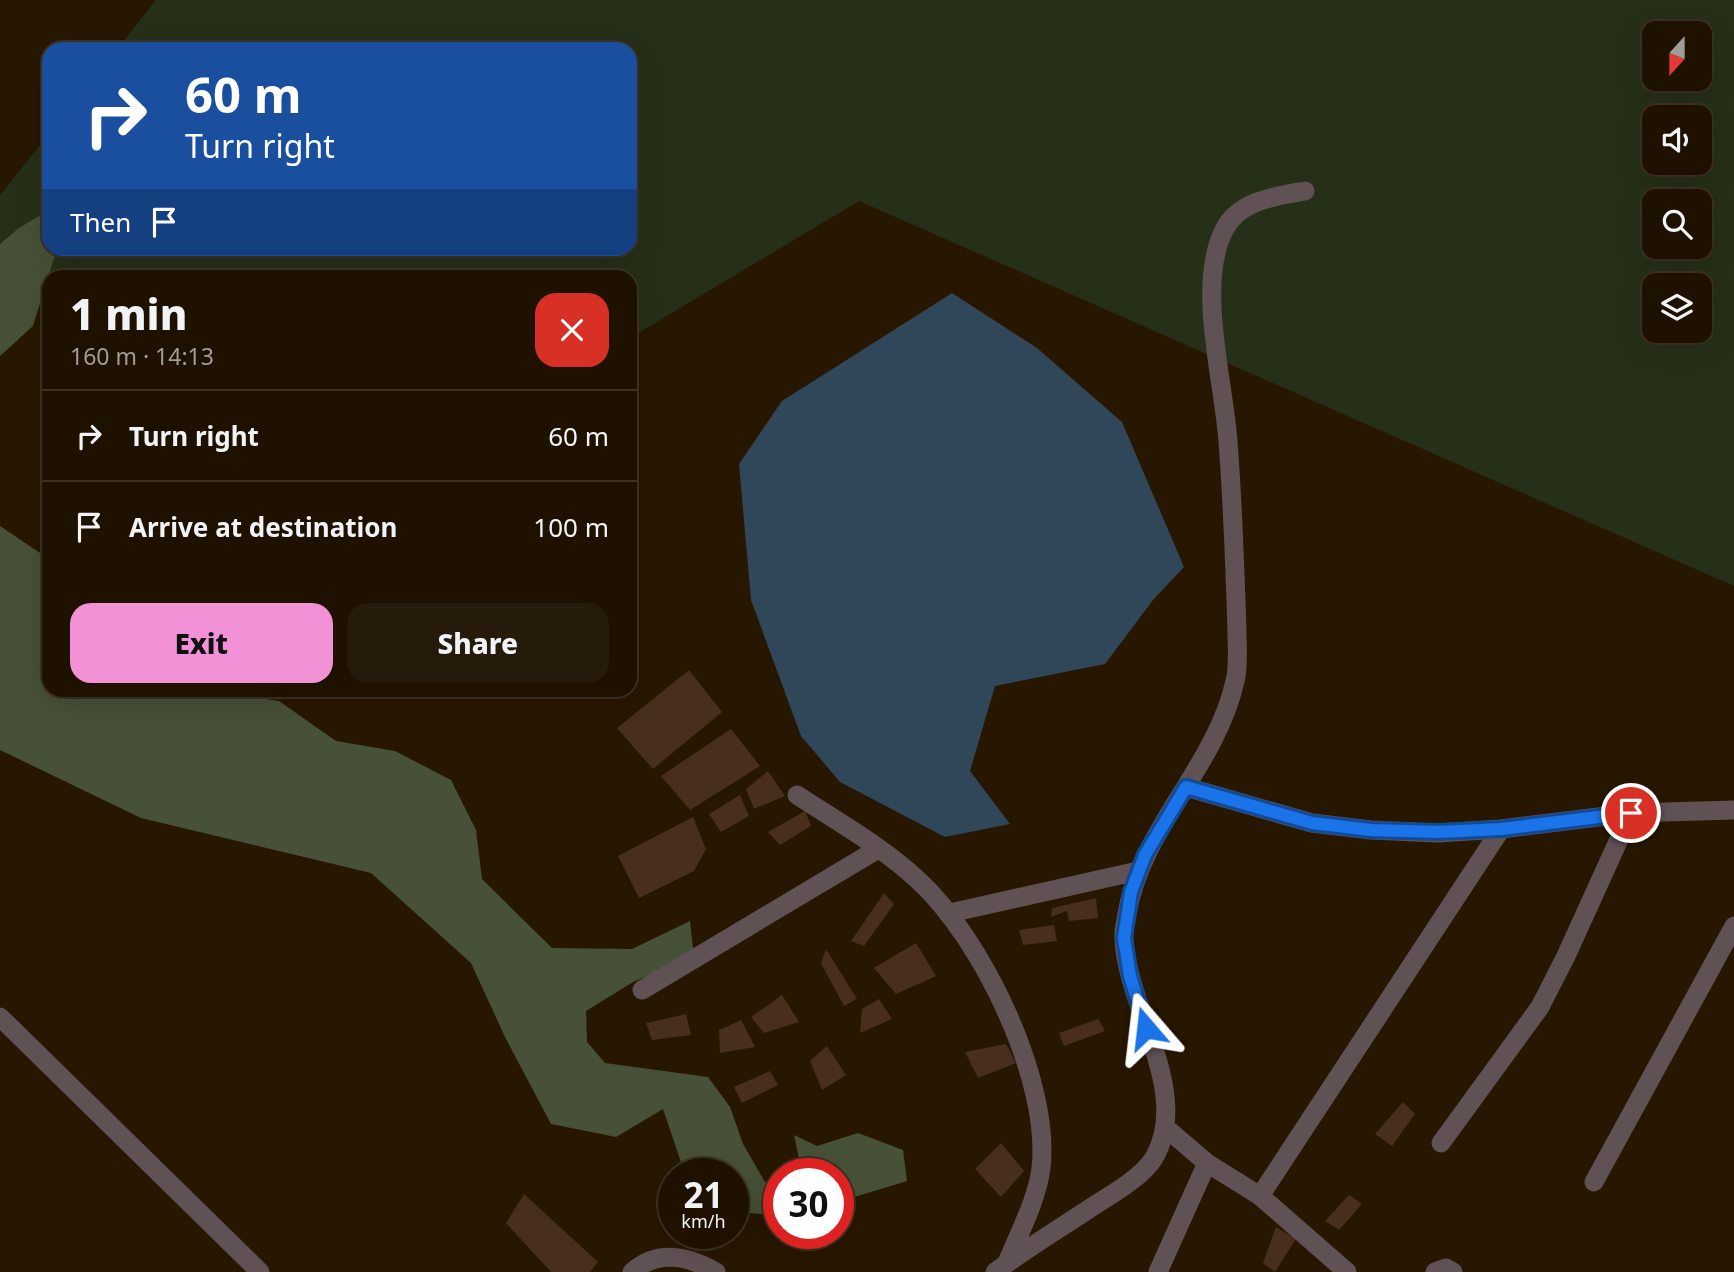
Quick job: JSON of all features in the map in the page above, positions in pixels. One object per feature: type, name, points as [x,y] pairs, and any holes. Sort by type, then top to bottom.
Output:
[{"type":"street","points":[[1001,1268],[1123,1187],[1153,1161],[1166,1128],[1162,1080],[1130,976],[1124,938],[1131,892],[1138,871],[1216,735],[1236,680],[1237,634],[1228,441],[1210,289],[1215,256],[1224,228],[1241,212],[1261,199],[1306,191]]},
{"type":"street","points":[[1186,787],[1312,823],[1371,830],[1438,832],[1501,829],[1631,813],[1734,810]]},
{"type":"street","points":[[797,795],[878,849],[918,880],[950,913],[988,976],[1017,1035],[1035,1092],[1043,1138],[1040,1170],[1032,1200],[1001,1268]]},
{"type":"street","points":[[1441,1143],[1540,1007],[1631,813]]},
{"type":"street","points":[[1261,1196],[1501,829]]},
{"type":"street","points":[[642,990],[878,849]]},
{"type":"street","points":[[950,913],[1138,871]]},
{"type":"street","points":[[1594,1182],[1734,926]]},
{"type":"street","points":[[0,1017],[260,1272]]},
{"type":"street","points":[[1166,1128],[1207,1163],[1261,1196],[1346,1272]]},
{"type":"street","points":[[1158,1272],[1207,1163]]},
{"type":"street","points":[[632,1272],[657,1257],[680,1257],[699,1262],[716,1272]]},
{"type":"street","points":[[1435,1272],[1446,1268],[1453,1272]]},
{"type":"green space","points":[[156,0],[1734,0],[1734,586],[859,201],[637,334],[637,270],[42,270],[42,296],[0,265],[0,195],[42,143],[42,256],[637,256],[637,42],[123,42]]},
{"type":"green space","points":[[42,214],[42,256],[55,256],[50,270],[42,270],[42,297],[33,326],[0,356],[0,244]]},
{"type":"green space","points":[[0,526],[42,554],[42,697],[252,697],[279,701],[336,741],[395,751],[451,780],[476,830],[482,879],[552,948],[632,949],[690,921],[694,957],[633,982],[586,1011],[587,1042],[605,1063],[708,1077],[730,1107],[743,1144],[763,1179],[763,1214],[749,1213],[749,1158],[680,1158],[663,1109],[616,1137],[551,1124],[505,1037],[471,963],[371,873],[141,818],[0,750]]},
{"type":"green space","points":[[858,1133],[903,1150],[907,1181],[854,1197],[854,1158],[799,1158],[794,1135],[817,1146]]},
{"type":"water","points":[[952,293],[1037,348],[1122,422],[1184,567],[1153,600],[1105,664],[995,686],[970,771],[1010,824],[945,837],[840,782],[801,736],[751,600],[739,464],[782,401]]},
{"type":"building","points":[[689,670],[722,712],[653,769],[617,728]]},
{"type":"building","points":[[731,729],[760,766],[690,810],[661,776]]},
{"type":"building","points":[[768,771],[785,796],[754,809],[746,789]]},
{"type":"building","points":[[740,795],[749,816],[721,832],[709,814]]},
{"type":"building","points":[[805,811],[811,826],[780,845],[768,832]]},
{"type":"building","points":[[693,817],[706,849],[694,871],[639,898],[618,856]]},
{"type":"building","points":[[884,893],[894,904],[864,946],[851,941]]},
{"type":"building","points":[[1096,898],[1098,918],[1069,921],[1067,911],[1051,917],[1052,908]]},
{"type":"building","points":[[1054,925],[1057,941],[1023,945],[1019,930]]},
{"type":"building","points":[[916,943],[936,976],[896,994],[874,968]]},
{"type":"building","points":[[826,949],[857,999],[844,1006],[821,963]]},
{"type":"building","points":[[782,995],[799,1022],[764,1033],[751,1017]]},
{"type":"building","points":[[879,999],[892,1019],[860,1033],[862,1009]]},
{"type":"building","points":[[686,1014],[691,1035],[652,1040],[646,1023]]},
{"type":"building","points":[[1098,1019],[1105,1031],[1064,1046],[1059,1033]]},
{"type":"building","points":[[741,1020],[755,1047],[720,1053],[719,1030]]},
{"type":"building","points":[[1006,1044],[1016,1063],[978,1078],[965,1052]]},
{"type":"building","points":[[827,1046],[846,1075],[822,1090],[810,1061]]},
{"type":"building","points":[[770,1071],[778,1085],[742,1103],[734,1087]]},
{"type":"building","points":[[1403,1102],[1415,1114],[1392,1146],[1375,1134]]},
{"type":"building","points":[[1001,1143],[1024,1171],[1001,1197],[975,1169]]},
{"type":"building","points":[[524,1194],[598,1262],[590,1272],[551,1272],[506,1223]]},
{"type":"building","points":[[1349,1195],[1362,1204],[1339,1230],[1325,1221]]},
{"type":"building","points":[[1276,1227],[1296,1239],[1275,1272],[1263,1263]]},
{"type":"route","points":[[1146,1028],[1130,976],[1124,938],[1131,892],[1145,855],[1186,787],[1312,823],[1371,830],[1438,832],[1501,829],[1631,813]]}]
